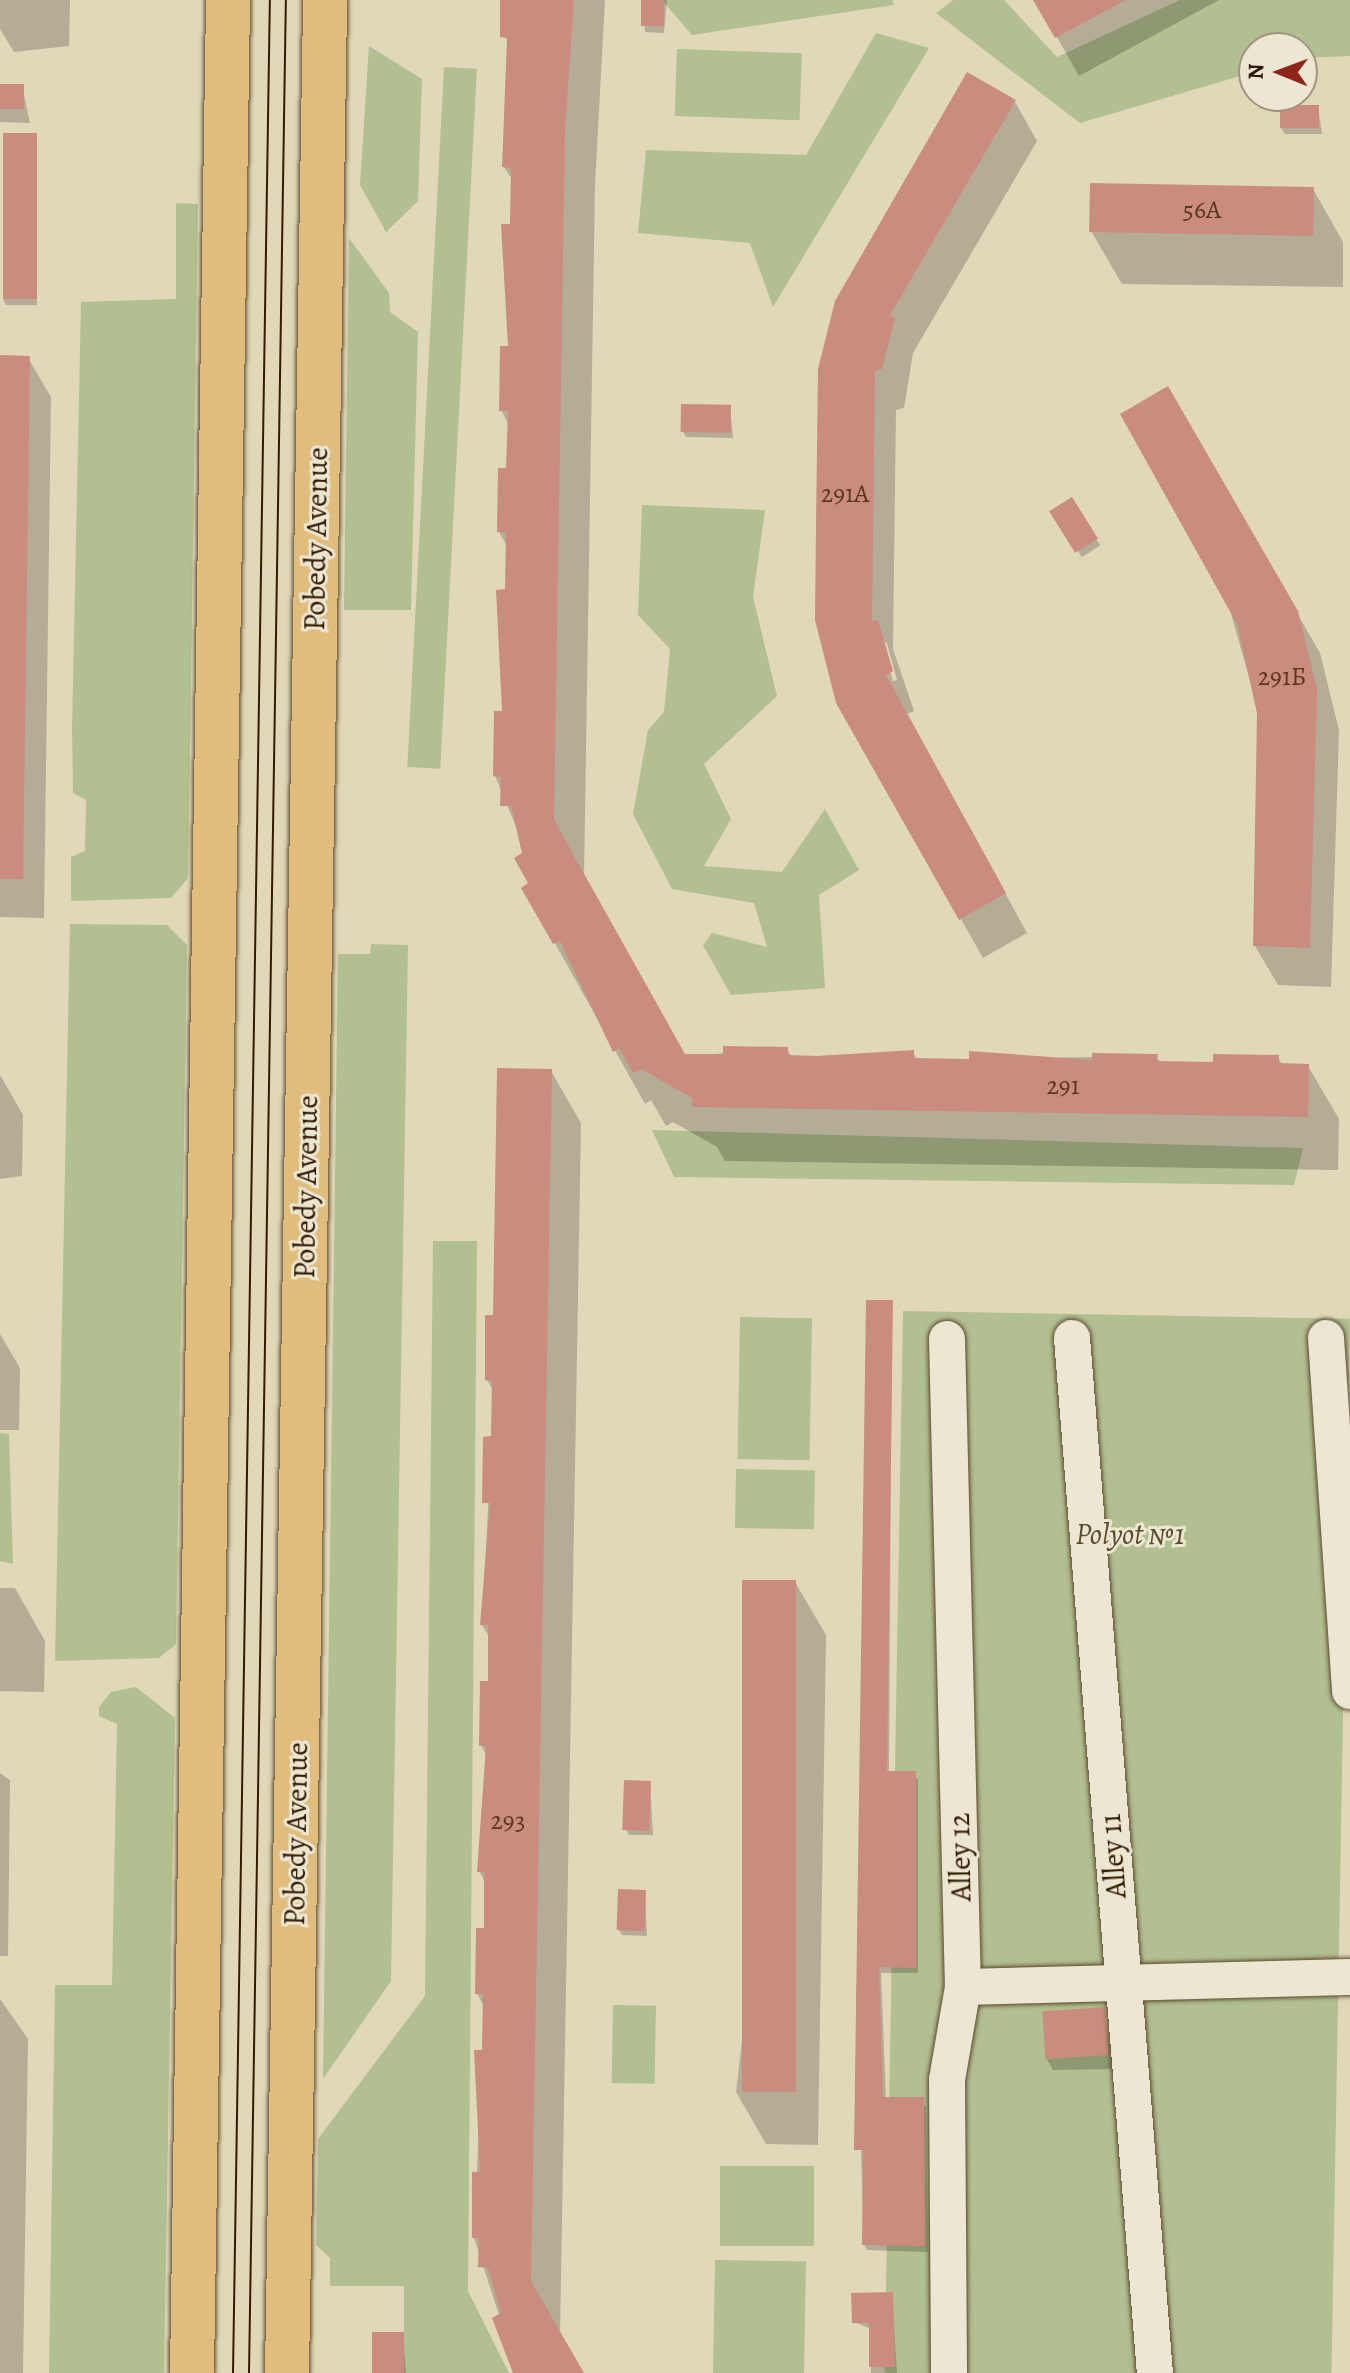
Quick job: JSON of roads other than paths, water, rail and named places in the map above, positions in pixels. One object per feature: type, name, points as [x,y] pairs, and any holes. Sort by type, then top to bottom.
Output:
[{"type":"main road","points":[[192,2373],[228,0]]},
{"type":"main road","name":"Pobedy Avenue","points":[[287,2373],[325,0]]},
{"type":"street","name":"Alley 11","points":[[1072,1338],[1120,1955],[1129,1983],[1155,2373]]},
{"type":"street","points":[[1326,1338],[1350,1691]]},
{"type":"street","name":"Alley 12","points":[[947,1339],[963,1987],[947,2080],[949,2373]]},
{"type":"street","points":[[963,1987],[1350,1977]]},
{"type":"tram line","points":[[233,2373],[270,0]]},
{"type":"tram line","points":[[249,2373],[286,0]]},
{"type":"park label","name":"Polyot №1","points":[[1130,1534]]}]
